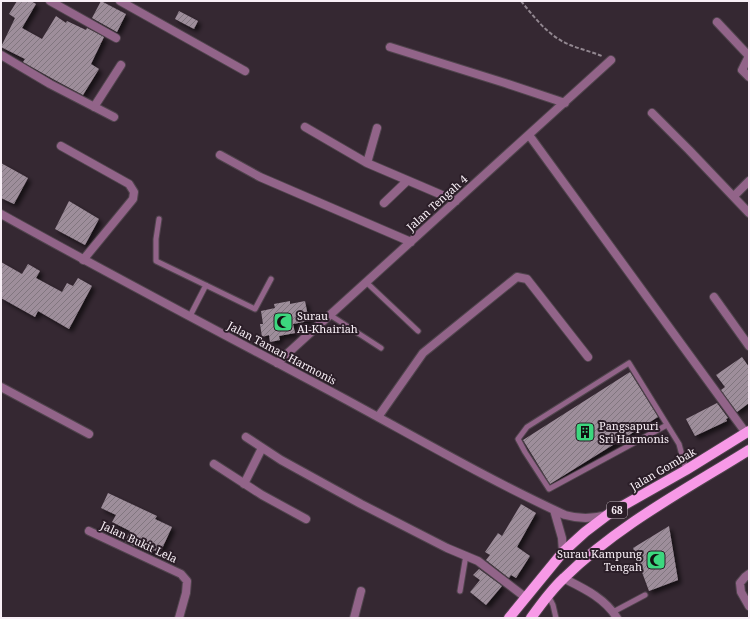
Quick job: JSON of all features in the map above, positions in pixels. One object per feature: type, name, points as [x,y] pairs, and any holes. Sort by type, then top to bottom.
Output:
[{"type":"main road","name":"Jalan Gombak","points":[[509,618],[563,552],[585,532],[610,513],[686,470],[748,432]]},
{"type":"main road","name":"68","points":[[531,618],[563,578],[620,530],[749,450]]},
{"type":"street","points":[[50,1],[116,38]]},
{"type":"street","points":[[120,1],[245,71]]},
{"type":"street","points":[[717,22],[749,56],[742,70],[749,77]]},
{"type":"street","points":[[390,47],[505,82],[565,103]]},
{"type":"street","points":[[1,55],[50,84],[114,117]]},
{"type":"street","name":"Jalan Tengah 4","points":[[277,363],[611,61]]},
{"type":"street","points":[[94,107],[121,65]]},
{"type":"street","points":[[652,113],[749,213]]},
{"type":"street","points":[[305,127],[366,162],[456,201]]},
{"type":"street","points":[[366,162],[377,128]]},
{"type":"street","points":[[529,135],[748,432]]},
{"type":"street","points":[[61,146],[129,184],[134,192],[133,199],[84,260]]},
{"type":"street","points":[[220,154],[260,177],[411,242]]},
{"type":"street","points":[[384,203],[407,180]]},
{"type":"street","points":[[734,196],[749,182]]},
{"type":"street","name":"Jalan Taman Harmonis","points":[[1,214],[496,482],[565,515],[576,518],[599,517],[610,513]]},
{"type":"street","points":[[378,417],[423,353],[517,276],[527,279],[588,357]]},
{"type":"street","points":[[714,297],[749,346]]},
{"type":"street","points":[[1,387],[89,434]]},
{"type":"street","points":[[246,437],[281,460],[361,504],[447,548],[466,554],[478,561],[525,597]]},
{"type":"street","points":[[244,484],[262,448]]},
{"type":"street","points":[[214,464],[244,484],[306,519]]},
{"type":"street","points":[[554,510],[562,538],[563,552]]},
{"type":"street","name":"Jalan Bukit Lela","points":[[89,531],[181,574],[187,581],[186,593],[179,618]]},
{"type":"street","points":[[749,574],[745,576],[740,583],[741,592],[749,606]]},
{"type":"street","points":[[563,578],[593,594],[615,615]]},
{"type":"street","points":[[354,618],[361,591]]},
{"type":"lane","points":[[159,219],[156,239],[156,261],[255,309],[271,279]]},
{"type":"lane","points":[[366,282],[418,331]]},
{"type":"lane","points":[[190,316],[206,285]]},
{"type":"lane","points":[[330,315],[381,348]]},
{"type":"lane","points":[[667,425],[549,489],[518,439],[527,427],[629,363],[679,444],[686,470]]},
{"type":"lane","points":[[460,592],[466,554]]},
{"type":"lane","points":[[548,595],[553,605],[556,618]]},
{"type":"lane","points":[[615,615],[645,595]]},
{"type":"path","points":[[521,1],[541,26],[554,36],[568,44],[602,56],[611,61]]},
{"type":"building","points":[[17,1],[31,1],[36,4],[22,28],[42,39],[56,16],[66,23],[67,21],[86,30],[87,28],[104,37],[91,64],[99,69],[83,95],[23,62],[25,59],[1,47],[15,18],[9,14]]},
{"type":"building","points":[[101,1],[126,14],[117,32],[92,18]]},
{"type":"building","points":[[179,11],[198,21],[194,29],[175,19]]},
{"type":"building","points":[[1,163],[28,178],[14,204],[1,198]]},
{"type":"building","points":[[69,201],[99,219],[85,245],[55,229]]},
{"type":"building","points":[[1,262],[22,274],[28,264],[40,271],[36,278],[62,292],[67,283],[73,286],[78,278],[92,286],[69,329],[38,311],[35,317],[1,298]]},
{"type":"building","name":"Surau Al-Khairiah","points":[[290,301],[290,304],[305,301],[309,321],[293,324],[295,333],[279,336],[280,340],[270,342],[269,335],[262,337],[260,324],[263,324],[261,311],[275,308],[274,304]]},
{"type":"building","points":[[742,357],[749,367],[749,403],[737,412],[721,390],[725,387],[716,375]]},
{"type":"building","name":"Pangsapuri Sri Harmonis","points":[[630,372],[658,417],[550,484],[523,440]]},
{"type":"building","points":[[717,403],[728,418],[726,419],[727,421],[695,436],[686,419]]},
{"type":"building","points":[[108,493],[157,516],[155,519],[172,527],[160,553],[154,550],[152,554],[125,542],[130,531],[112,522],[116,515],[101,508]]},
{"type":"building","points":[[521,504],[536,513],[517,547],[530,556],[516,578],[511,575],[509,578],[486,560],[490,555],[485,552],[498,533],[502,536]]},
{"type":"building","name":"Surau Kampung Tengah","points":[[669,526],[678,580],[649,591],[633,548]]},
{"type":"building","points":[[479,569],[502,586],[486,605],[470,592],[480,580],[473,575]]},
{"type":"place","name":"Surau Al-Khairiah","points":[[283,322]]},
{"type":"place","name":"Pangsapuri Sri Harmonis","points":[[585,432]]},
{"type":"place","name":"Surau Kampung Tengah","points":[[656,560]]}]
